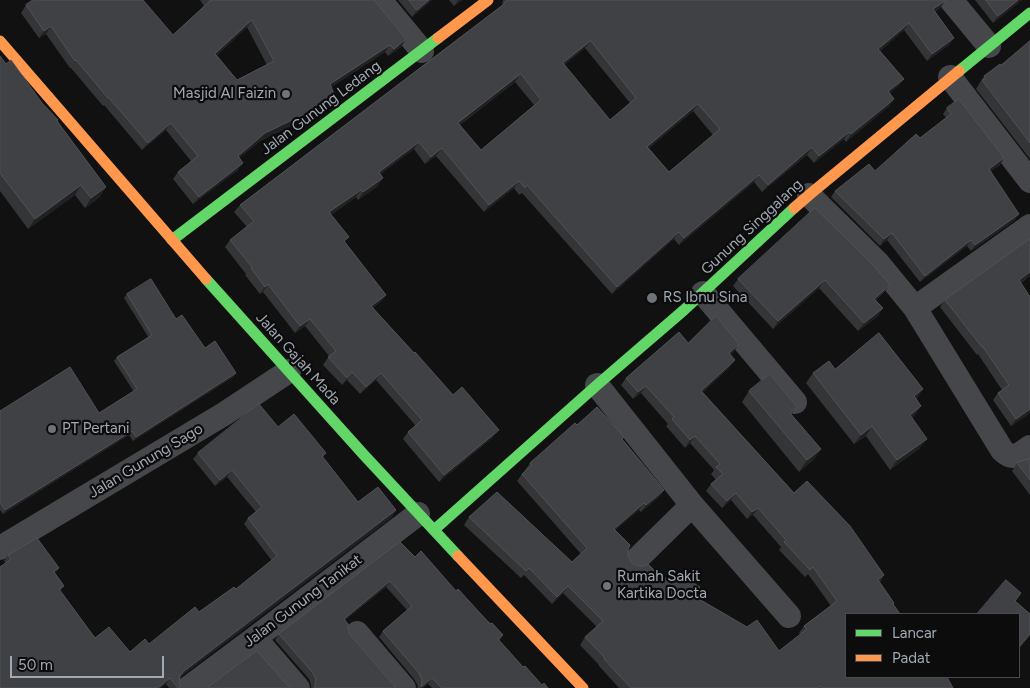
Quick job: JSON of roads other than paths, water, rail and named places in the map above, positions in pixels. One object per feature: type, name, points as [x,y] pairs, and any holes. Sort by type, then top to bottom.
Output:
[{"type":"street","points":[[380,0],[422,51]]},
{"type":"street","name":"Jalan Gunung Ledang","points":[[172,240],[488,0]]},
{"type":"street","points":[[951,0],[989,46]]},
{"type":"street","name":"Gunung Singgalang","points":[[426,522],[597,385],[703,293],[809,195],[1030,13]]},
{"type":"street","name":"Jalan Gajah Mada","points":[[0,41],[172,240],[426,522],[583,688]]},
{"type":"street","points":[[950,78],[1030,181]]},
{"type":"street","points":[[809,195],[878,263],[915,308],[1002,450],[1007,455],[1013,457],[1020,455],[1030,447]]},
{"type":"street","points":[[915,308],[1030,226]]},
{"type":"street","points":[[703,293],[795,402]]},
{"type":"street","name":"Jalan Gunung Sago","points":[[0,548],[224,414],[290,371]]},
{"type":"street","points":[[597,385],[692,505],[788,616]]},
{"type":"street","points":[[636,560],[692,505]]},
{"type":"street","name":"Jalan Gunung Tanikat","points":[[192,687],[256,638],[426,522]]},
{"type":"street","points":[[357,633],[404,688]]},
{"type":"street","points":[[256,638],[298,688]]},
{"type":"place","name":"Masjid Al Faizin","points":[[286,94]]},
{"type":"place","name":"RS Ibnu Sina","points":[[652,298]]},
{"type":"place","name":"PT Pertani","points":[[52,429]]},
{"type":"place","name":"Rumah Sakit Kartika Docta","points":[[607,586]]}]
